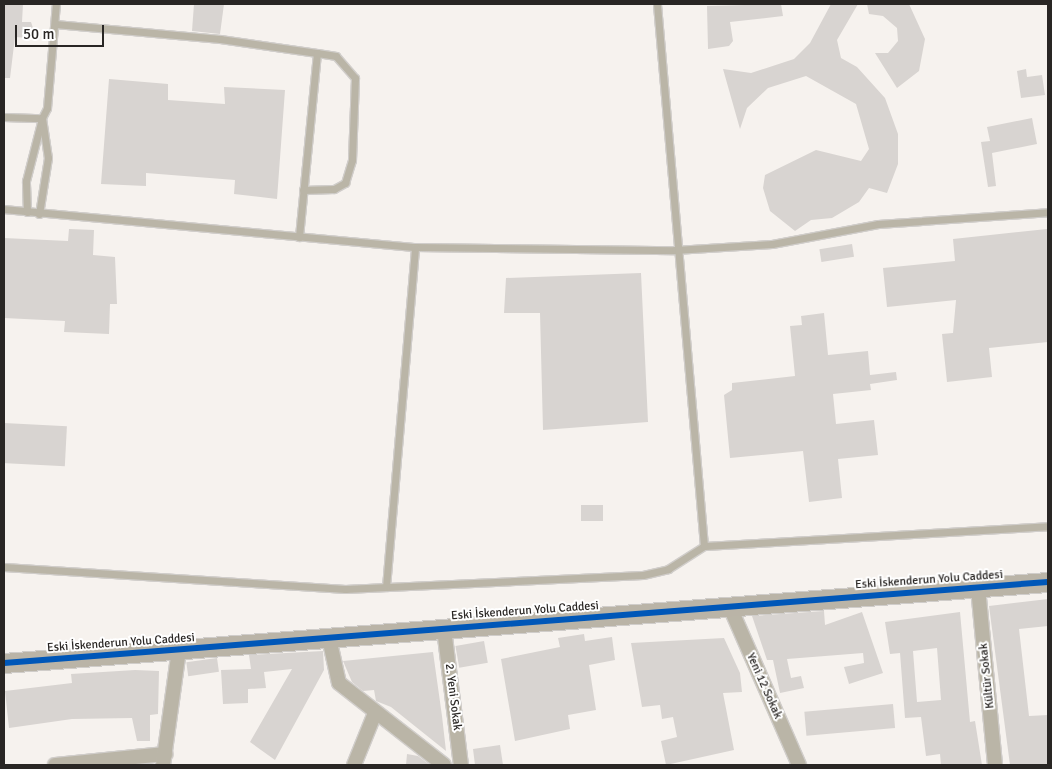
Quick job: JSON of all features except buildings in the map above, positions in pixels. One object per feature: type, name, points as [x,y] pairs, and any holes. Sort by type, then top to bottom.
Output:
[{"type":"street","name":"Eski İskenderun Yolu Caddesi","points":[[4,663],[1048,582]]},
{"type":"street","name":"Kültür Sokak","points":[[978,588],[995,765]]},
{"type":"street","name":"Yeni 12 Sokak","points":[[730,607],[798,765]]},
{"type":"street","name":"2. Yeni Sokak","points":[[444,629],[461,765]]},
{"type":"street","points":[[329,638],[334,674],[375,713],[444,765]]},
{"type":"street","points":[[55,765],[164,760],[179,649]]},
{"type":"street","points":[[354,765],[375,713]]},
{"type":"lane","points":[[26,212],[26,181],[42,118],[47,108],[56,4]]},
{"type":"lane","points":[[657,4],[675,250],[704,546]]},
{"type":"lane","points":[[55,24],[220,39],[336,56],[356,78],[352,160],[345,183],[334,190],[304,190]]},
{"type":"lane","points":[[299,237],[317,53]]},
{"type":"lane","points":[[4,117],[42,118]]},
{"type":"lane","points":[[40,214],[48,158],[42,118]]},
{"type":"lane","points":[[4,209],[40,214],[415,247],[675,250],[772,244],[878,224],[1048,212]]},
{"type":"lane","points":[[386,587],[415,247]]},
{"type":"lane","points":[[4,567],[345,589],[643,575],[668,570],[704,546],[1048,526]]},
{"type":"cycle path","points":[[4,663],[1048,582]]}]
